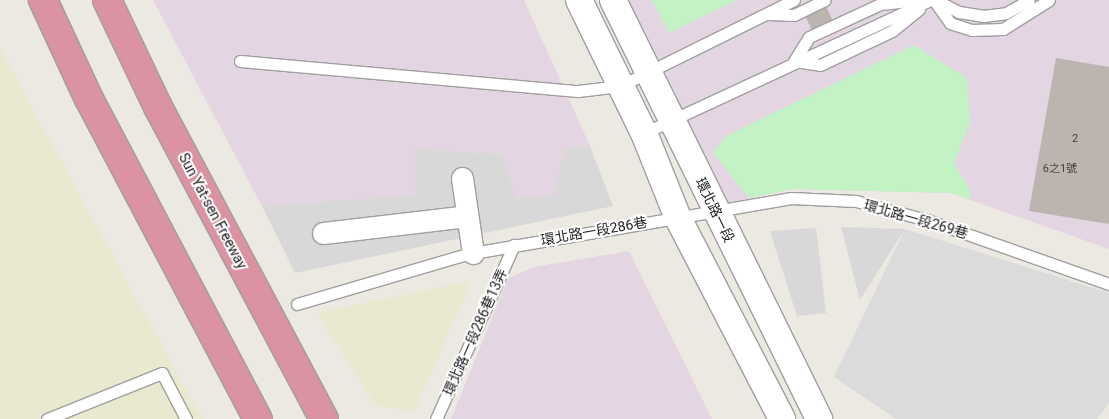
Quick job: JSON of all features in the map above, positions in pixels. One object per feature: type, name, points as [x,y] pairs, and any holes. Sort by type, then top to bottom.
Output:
[{"type":"highway","points":[[43,0],[88,97],[258,419]]},
{"type":"highway","name":"Sun Yat-sen Freeway","points":[[107,0],[158,107],[324,419]]},
{"type":"street","points":[[579,0],[644,133],[678,218],[782,419]]},
{"type":"street","name":"環北路一段","points":[[613,0],[716,214],[819,419]]},
{"type":"street","points":[[462,178],[473,253]]},
{"type":"street","points":[[323,233],[467,216]]},
{"type":"lane","points":[[766,14],[775,0]]},
{"type":"lane","points":[[240,61],[578,91],[620,86],[794,0]]},
{"type":"lane","points":[[766,14],[794,15],[825,0]]},
{"type":"lane","points":[[794,61],[809,37],[880,4],[919,0]]},
{"type":"lane","points":[[933,0],[950,23],[972,30],[1003,29],[1049,0]]},
{"type":"lane","points":[[644,133],[794,61],[933,0],[959,12],[983,16],[1006,13],[1029,0]]},
{"type":"lane","name":"環北路一段269巷","points":[[716,214],[791,198],[856,202],[993,242],[1109,284]]},
{"type":"lane","name":"環北路一段286巷","points":[[297,304],[473,253],[678,218],[716,214]]},
{"type":"lane","name":"環北路一段286巷13弄","points":[[436,419],[514,245]]},
{"type":"lane","points":[[47,419],[162,373],[186,419]]},
{"type":"shaded area","points":[[153,0],[524,0],[590,146],[565,148],[554,195],[516,198],[502,154],[415,149],[415,195],[262,206]]},
{"type":"shaded area","points":[[621,0],[1109,0],[1109,249],[951,193],[792,189],[715,206]]},
{"type":"shaded area","points":[[590,146],[613,206],[295,273],[262,206],[414,195],[415,149],[502,154],[517,198],[565,148]]},
{"type":"shaded area","points":[[841,227],[905,229],[860,300]]},
{"type":"shaded area","points":[[816,228],[826,313],[797,316],[770,231]]},
{"type":"shaded area","points":[[905,229],[1109,293],[1109,403],[1097,419],[896,419],[834,377]]},
{"type":"shaded area","points":[[629,251],[712,419],[451,419],[508,278],[534,267]]},
{"type":"green space","points":[[652,0],[737,0],[669,33]]},
{"type":"green space","points":[[914,45],[967,78],[970,122],[954,163],[969,188],[970,200],[951,193],[792,189],[749,198],[713,153],[726,136]]},
{"type":"green space","points":[[0,49],[202,419],[0,419]]},
{"type":"green space","points":[[471,281],[414,412],[376,405],[317,313]]},
{"type":"building","points":[[826,6],[833,21],[812,31],[805,16]]},
{"type":"building","points":[[1056,58],[1109,67],[1109,224],[1029,211]]}]
